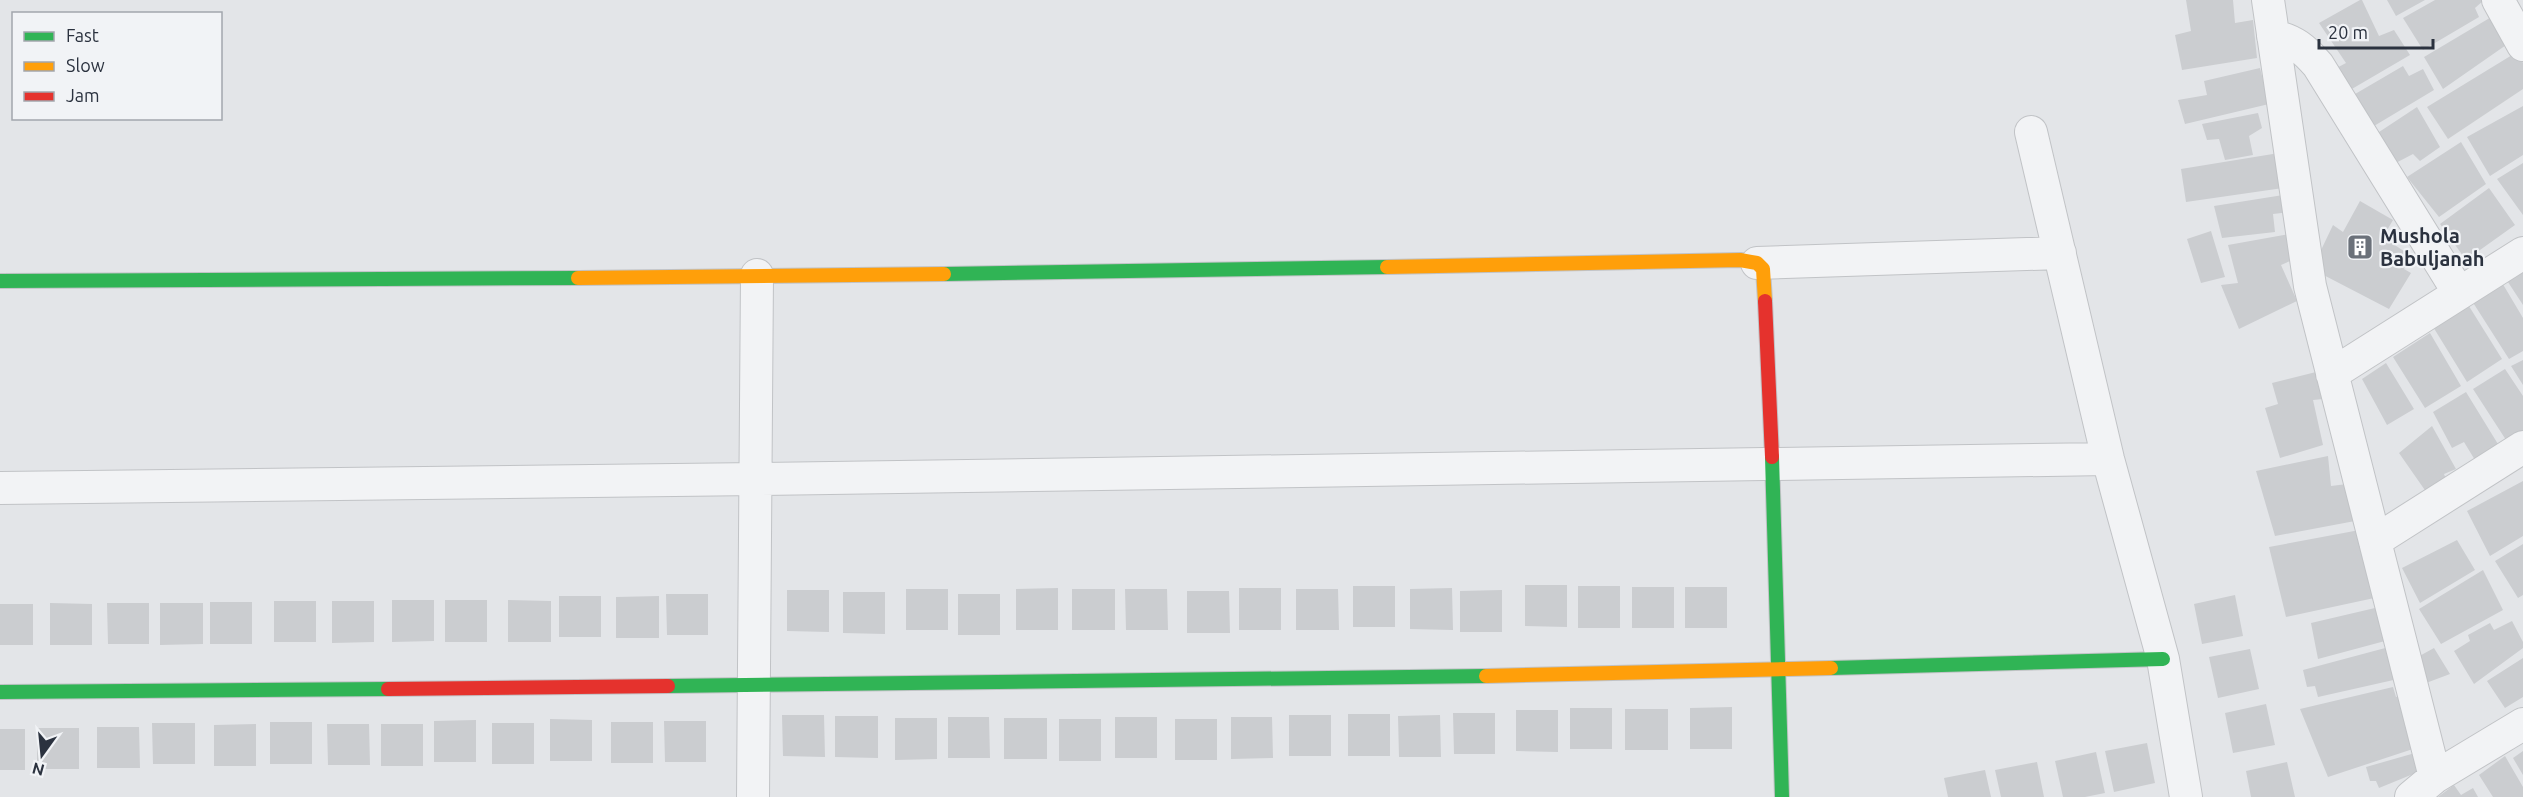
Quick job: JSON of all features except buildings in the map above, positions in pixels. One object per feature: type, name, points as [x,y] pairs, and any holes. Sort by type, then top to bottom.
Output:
[{"type":"street","points":[[2268,0],[2310,286],[2435,777]]},
{"type":"street","points":[[2498,0],[2523,45]]},
{"type":"street","points":[[2273,36],[2289,39],[2303,47],[2318,65],[2459,293]]},
{"type":"street","points":[[2031,132],[2108,459],[2163,659],[2186,797]]},
{"type":"street","points":[[0,281],[1227,271],[1740,260],[1756,263],[2060,253]]},
{"type":"street","points":[[2332,374],[2523,253]]},
{"type":"street","points":[[1756,263],[1763,269],[1769,374],[1782,797]]},
{"type":"street","points":[[753,797],[757,275]]},
{"type":"street","points":[[2375,541],[2523,447]]},
{"type":"street","points":[[0,488],[2108,459]]},
{"type":"street","points":[[0,692],[753,686],[1778,671],[2163,659]]},
{"type":"street","points":[[2411,797],[2435,777],[2523,724]]},
{"type":"traffic: fast","points":[[944,274],[1387,267]]},
{"type":"traffic: fast","points":[[0,281],[578,278]]},
{"type":"traffic: fast","points":[[1772,457],[1782,797]]},
{"type":"traffic: fast","points":[[1831,668],[2163,659]]},
{"type":"traffic: fast","points":[[668,686],[1486,676]]},
{"type":"traffic: fast","points":[[0,692],[388,689]]},
{"type":"traffic: slow","points":[[1387,267],[1740,260],[1757,263],[1763,269],[1765,301]]},
{"type":"traffic: slow","points":[[578,278],[944,274]]},
{"type":"traffic: slow","points":[[1486,676],[1831,668]]},
{"type":"traffic: jam","points":[[1765,301],[1772,457]]},
{"type":"traffic: jam","points":[[388,689],[668,686]]},
{"type":"place","name":"Mushola Babuljanah","points":[[2360,247]]}]
